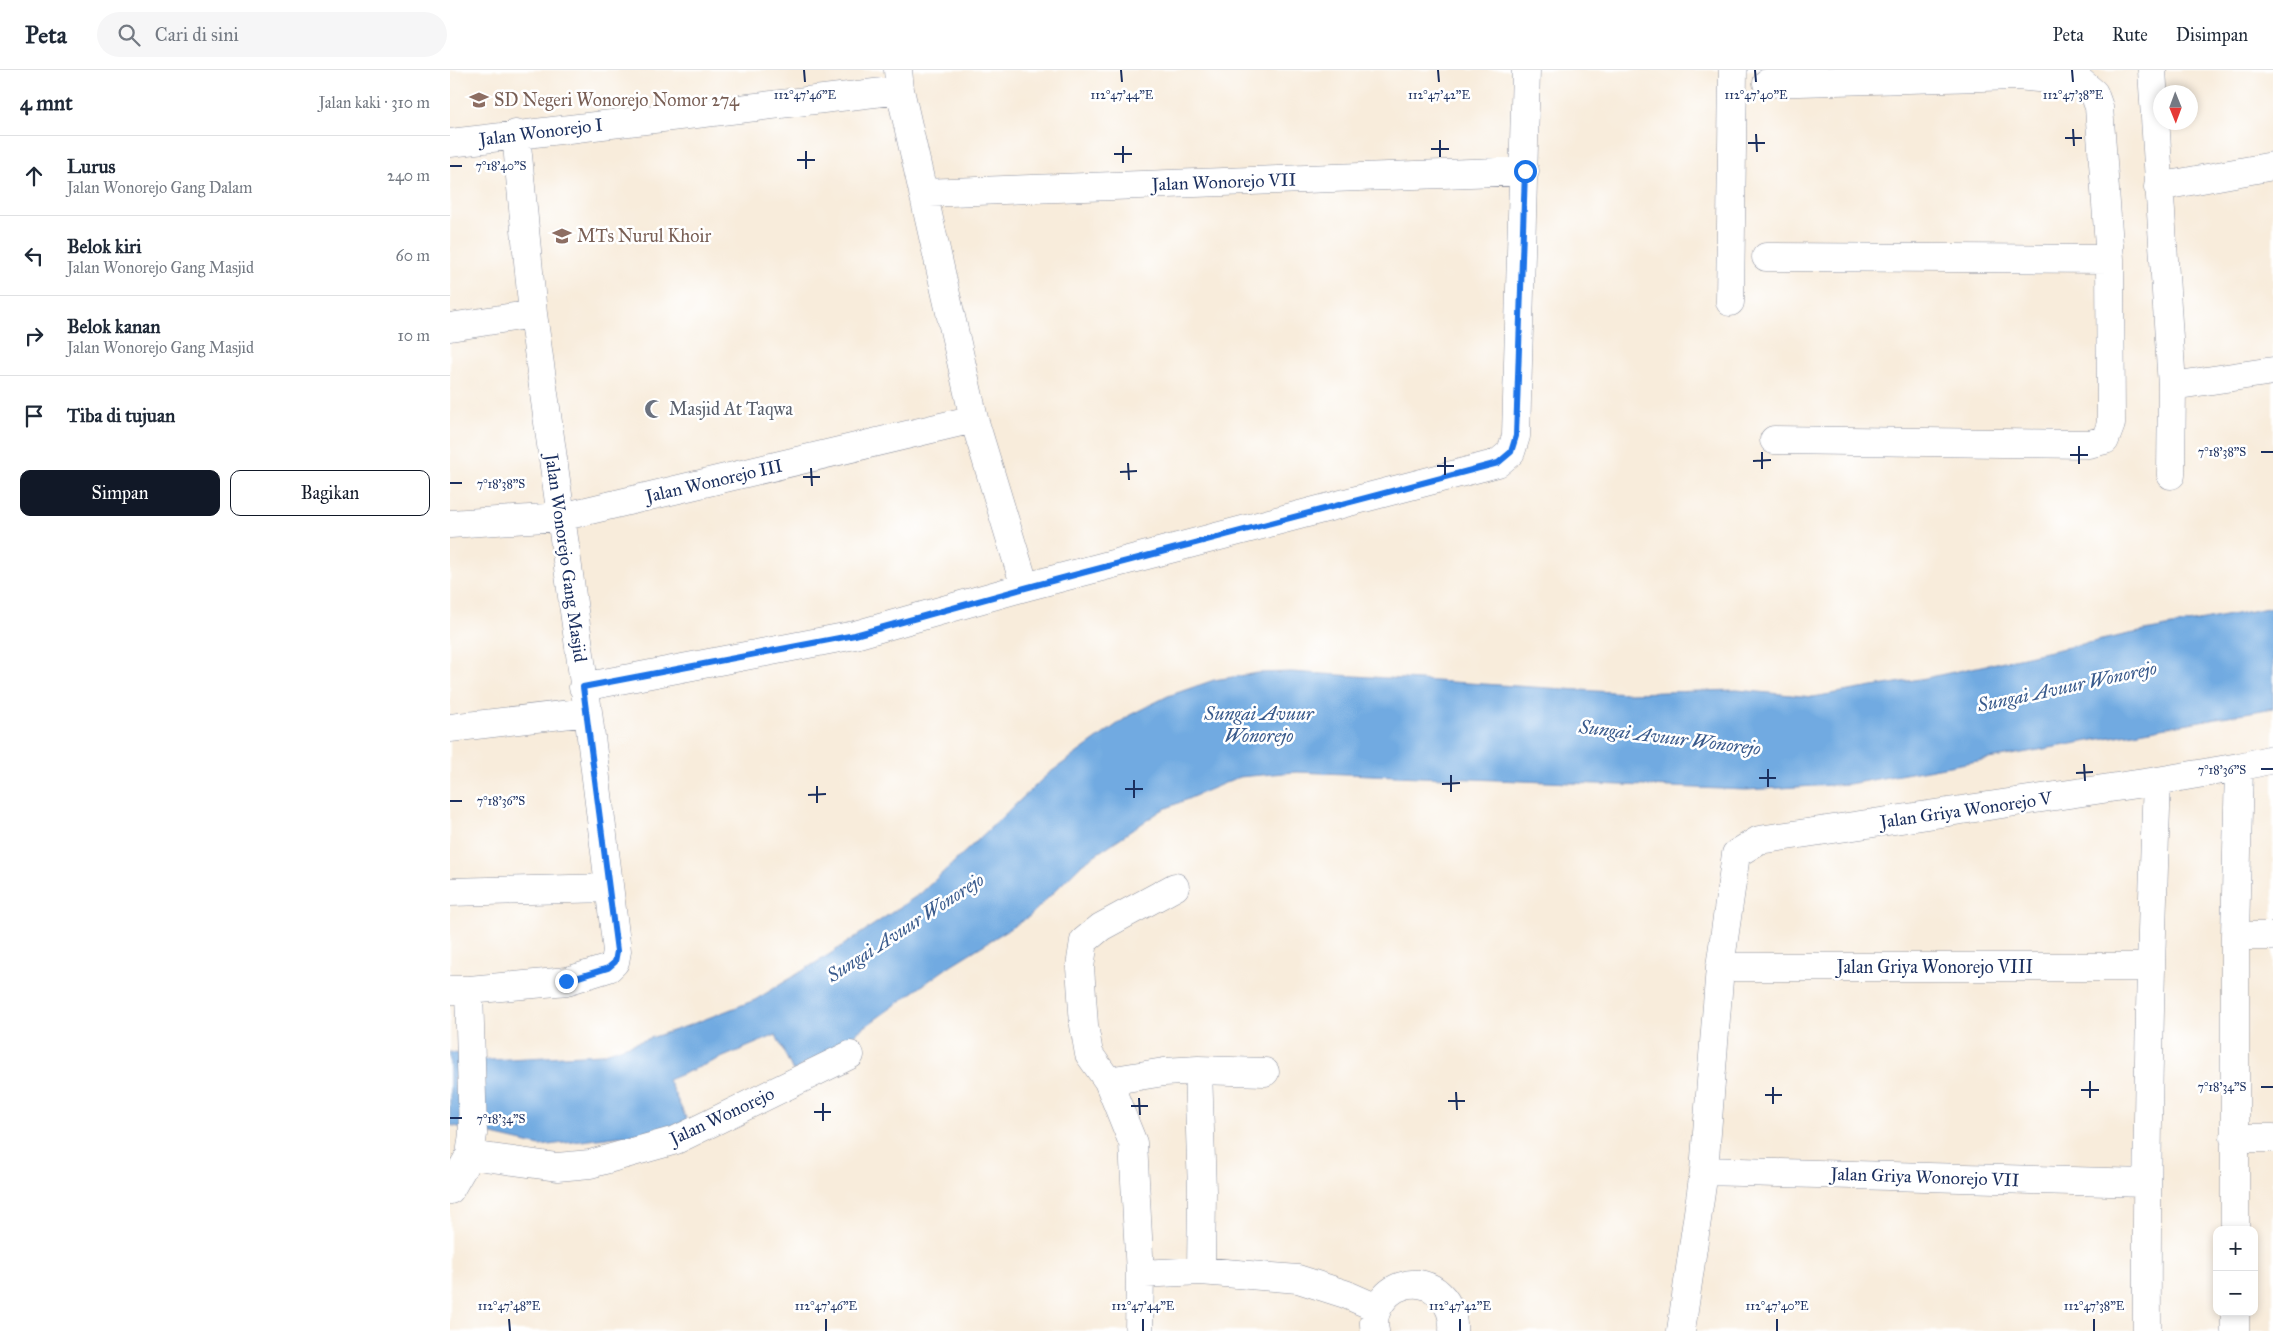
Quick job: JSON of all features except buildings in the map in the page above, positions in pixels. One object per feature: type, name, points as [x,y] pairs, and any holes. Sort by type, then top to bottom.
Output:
[{"type":"street","points":[[450,728],[585,699],[855,635],[1498,463],[1511,452],[1516,436],[1525,171],[1526,70]]},
{"type":"street","points":[[1730,302],[1732,70]]},
{"type":"street","points":[[2152,70],[2172,386],[2171,475]]},
{"type":"street","points":[[1767,82],[2017,73],[2081,82],[2094,93],[2099,107],[2110,259],[2111,424],[2105,440],[2089,444],[1774,440]]},
{"type":"street","points":[[899,80],[974,419],[1025,588]]},
{"type":"street","name":"Jalan Wonorejo I","points":[[450,143],[899,80]]},
{"type":"street","name":"Jalan Wonorejo Gang Masjid","points":[[459,990],[566,981],[608,968],[615,962],[617,951],[533,314],[516,134]]},
{"type":"street","points":[[2158,187],[2273,166]]},
{"type":"street","name":"Jalan Wonorejo VII","points":[[923,193],[1525,171]]},
{"type":"street","points":[[1766,257],[2110,259]]},
{"type":"street","points":[[450,327],[533,314]]},
{"type":"street","points":[[2172,386],[2273,371]]},
{"type":"street","name":"Jalan Wonorejo III","points":[[450,524],[561,517],[974,419]]},
{"type":"street","name":"Jalan Griya Wonorejo V","points":[[1720,967],[1736,854],[1759,840],[2157,781],[2239,767],[2273,759]]},
{"type":"street","points":[[2235,1226],[2235,936],[2239,767]]},
{"type":"street","points":[[2147,1331],[2146,1183],[2150,967],[2157,781]]},
{"type":"street","points":[[1139,1331],[1140,1274],[1132,1143],[1108,1081],[1089,1054],[1084,1025],[1080,967],[1084,941],[1101,927],[1175,887]]},
{"type":"street","points":[[450,892],[609,888]]},
{"type":"street","points":[[2235,936],[2273,936]]},
{"type":"street","points":[[1681,1331],[1704,1171],[1720,967]]},
{"type":"street","name":"Jalan Griya Wonorejo VIII","points":[[1720,967],[2150,967]]},
{"type":"street","points":[[450,1190],[472,1145],[470,1040],[459,990]]},
{"type":"street","name":"Jalan Wonorejo","points":[[472,1145],[557,1167],[590,1164],[676,1140],[850,1054]]},
{"type":"street","points":[[1108,1081],[1164,1072],[1198,1070],[1265,1072]]},
{"type":"street","points":[[1198,1070],[1202,1191],[1201,1271]]},
{"type":"street","points":[[2234,1138],[2273,1138]]},
{"type":"street","name":"Jalan Griya Wonorejo VII","points":[[1704,1171],[2146,1183]]},
{"type":"street","points":[[1140,1274],[1201,1271],[1298,1279],[1345,1294],[1376,1320],[1387,1294],[1403,1285],[1420,1284],[1436,1290],[1448,1302],[1454,1319],[1453,1331]]},
{"type":"street","points":[[2235,1316],[2235,1331]]},
{"type":"water","name":"Sungai Avuur Wonorejo","points":[[2273,607],[2273,708],[1849,784],[1746,790],[1296,772],[1239,777],[1162,810],[1083,863],[1030,916],[951,965],[845,1041],[793,1071],[776,1035],[668,1080],[688,1122],[631,1135],[540,1146],[450,1125],[450,1052],[489,1060],[602,1054],[687,1026],[755,1000],[830,954],[921,893],[1048,774],[1130,715],[1168,696],[1214,680],[1257,673],[1291,672],[1628,693],[1737,690],[1813,697],[1926,678],[2129,634]]},
{"type":"place","name":"SD Negeri Wonorejo Nomor 274","points":[[479,100]]},
{"type":"place","name":"MTs Nurul Khoir","points":[[562,236]]},
{"type":"place","name":"Masjid At Taqwa","points":[[654,409]]},
{"type":"route","points":[[566,981],[608,968],[615,962],[617,951],[588,712],[583,687],[855,635],[1498,463],[1511,452],[1516,436],[1525,171]]}]
